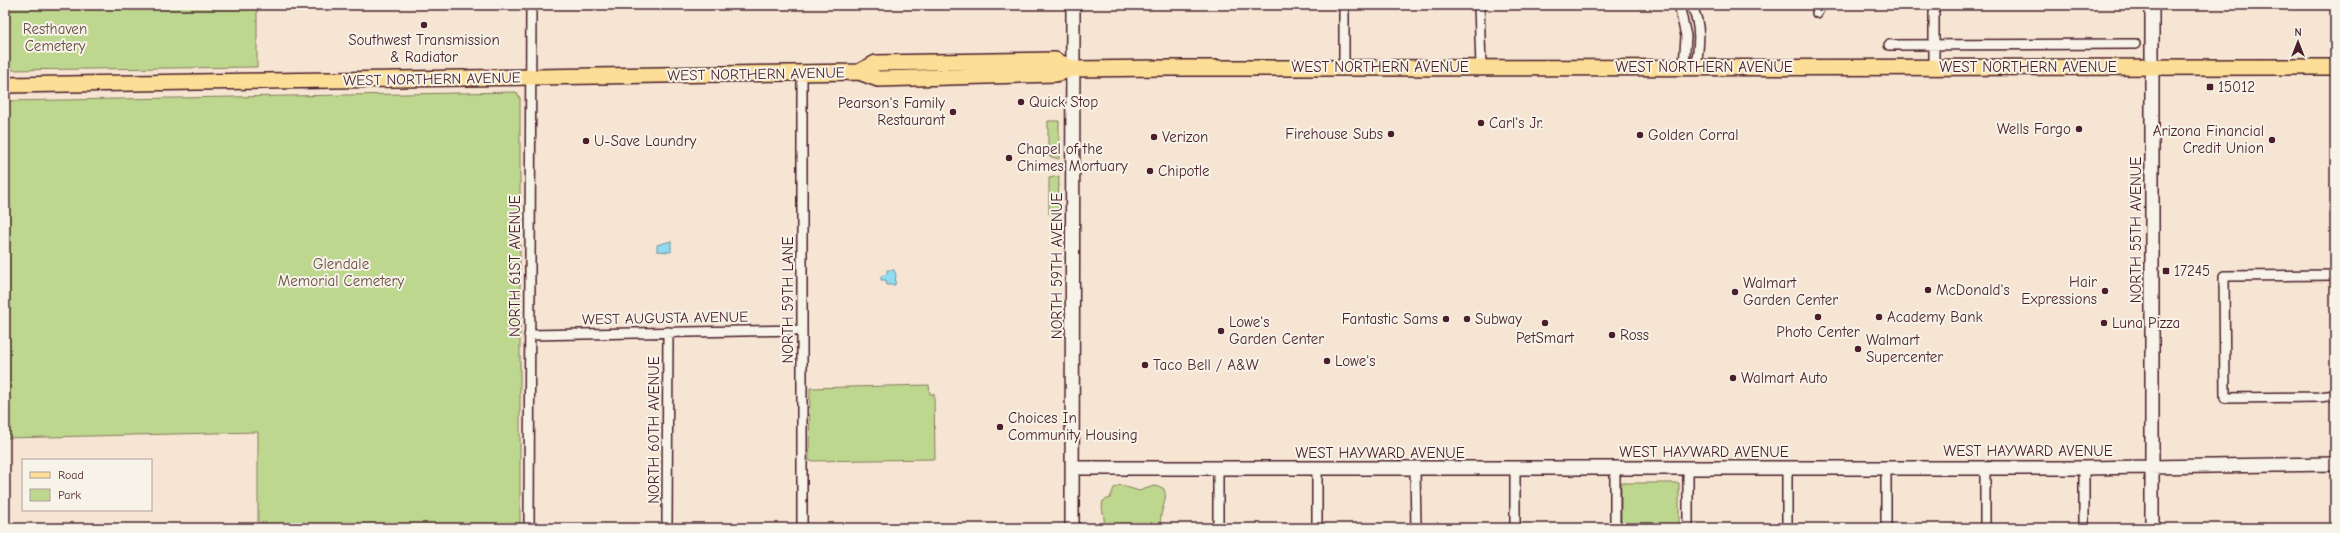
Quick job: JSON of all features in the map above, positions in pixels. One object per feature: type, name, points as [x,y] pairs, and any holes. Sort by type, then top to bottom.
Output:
[{"type":"main road","name":"WEST NORTHERN AVENUE","points":[[5,85],[859,72],[878,79],[1055,74],[1073,69],[1934,66],[2335,67]]},
{"type":"street","name":"NORTH 61ST AVENUE","points":[[529,528],[531,5]]},
{"type":"street","name":"NORTH 59TH AVENUE","points":[[1072,528],[1073,5]]},
{"type":"street","points":[[1344,5],[1344,68]]},
{"type":"street","points":[[1479,5],[1481,67]]},
{"type":"street","points":[[1679,5],[1686,36],[1690,67]]},
{"type":"street","points":[[1690,67],[1699,32],[1698,21],[1691,5]]},
{"type":"street","points":[[1934,5],[1934,66]]},
{"type":"street","name":"NORTH 55TH AVENUE","points":[[2152,5],[2152,528]]},
{"type":"street","name":"WEST NORTHERN AVENUE","points":[[1889,45],[2135,44]]},
{"type":"street","name":"NORTH 59TH LANE","points":[[802,73],[802,528]]},
{"type":"street","points":[[2335,275],[2224,276],[2225,398],[2320,397],[2335,395]]},
{"type":"street","name":"WEST AUGUSTA AVENUE","points":[[529,335],[802,330]]},
{"type":"street","name":"NORTH 60TH AVENUE","points":[[668,332],[668,528]]},
{"type":"street","name":"WEST HAYWARD AVENUE","points":[[1072,468],[2084,468],[2335,464]]},
{"type":"street","points":[[1886,467],[1886,528]]},
{"type":"street","points":[[1985,467],[1985,528]]},
{"type":"street","points":[[1416,468],[1416,528]]},
{"type":"street","points":[[1515,468],[1515,528]]},
{"type":"street","points":[[1615,468],[1615,528]]},
{"type":"street","points":[[1688,468],[1688,528]]},
{"type":"street","points":[[1787,468],[1787,528]]},
{"type":"street","points":[[2084,468],[2084,528]]},
{"type":"street","points":[[1218,469],[1218,528]]},
{"type":"street","points":[[1317,469],[1317,528]]},
{"type":"green space","name":"Resthaven Cemetery","points":[[5,5],[257,5],[257,67],[5,70]]},
{"type":"green space","name":"Glendale Memorial Cemetery","points":[[516,92],[520,98],[520,528],[258,528],[258,432],[5,438],[5,101]]},
{"type":"green space","points":[[1048,121],[1059,121],[1059,159],[1048,156]]},
{"type":"green space","points":[[1059,176],[1058,214],[1049,214],[1049,178]]},
{"type":"green space","points":[[929,385],[930,394],[934,394],[935,459],[809,461],[810,388]]},
{"type":"green space","points":[[1621,483],[1679,483],[1679,528],[1621,528]]},
{"type":"green space","points":[[1120,485],[1139,491],[1154,486],[1163,488],[1165,492],[1165,502],[1161,517],[1162,528],[1103,528],[1103,501],[1110,498],[1114,488]]},
{"type":"water","points":[[671,241],[671,252],[657,251],[657,245]]},
{"type":"water","points":[[887,270],[894,270],[896,275],[895,285],[887,285],[886,280],[881,280],[881,276],[887,274]]},
{"type":"place","name":"Southwest Transmission & Radiator","points":[[424,25]]},
{"type":"place","name":"15012","points":[[2210,87]]},
{"type":"place","name":"Quick Stop","points":[[1021,102]]},
{"type":"place","name":"Pearson's Family Restaurant","points":[[953,112]]},
{"type":"place","name":"Carl's Jr.","points":[[1481,123]]},
{"type":"place","name":"Wells Fargo","points":[[2079,129]]},
{"type":"place","name":"Firehouse Subs","points":[[1391,134]]},
{"type":"place","name":"Golden Corral","points":[[1640,135]]},
{"type":"place","name":"Verizon","points":[[1154,137]]},
{"type":"place","name":"Arizona Financial Credit Union","points":[[2272,140]]},
{"type":"place","name":"U-Save Laundry","points":[[586,141]]},
{"type":"place","name":"Chapel of the Chimes Mortuary","points":[[1009,158]]},
{"type":"place","name":"Chipotle","points":[[1150,171]]},
{"type":"place","name":"17245","points":[[2166,271]]},
{"type":"place","name":"McDonald's","points":[[1928,290]]},
{"type":"place","name":"Hair Expressions","points":[[2105,291]]},
{"type":"place","name":"Walmart Garden Center","points":[[1735,292]]},
{"type":"place","name":"Photo Center","points":[[1818,317]]},
{"type":"place","name":"Academy Bank","points":[[1879,317]]},
{"type":"place","name":"Fantastic Sams","points":[[1446,319]]},
{"type":"place","name":"Subway","points":[[1467,319]]},
{"type":"place","name":"PetSmart","points":[[1545,323]]},
{"type":"place","name":"Luna Pizza","points":[[2104,323]]},
{"type":"place","name":"Lowe's Garden Center","points":[[1221,331]]},
{"type":"place","name":"Ross","points":[[1612,335]]},
{"type":"place","name":"Walmart Supercenter","points":[[1858,349]]},
{"type":"place","name":"Lowe's","points":[[1327,361]]},
{"type":"place","name":"Taco Bell / A&W","points":[[1145,365]]},
{"type":"place","name":"Walmart Auto","points":[[1733,378]]},
{"type":"place","name":"Choices In Community Housing","points":[[1000,427]]}]
